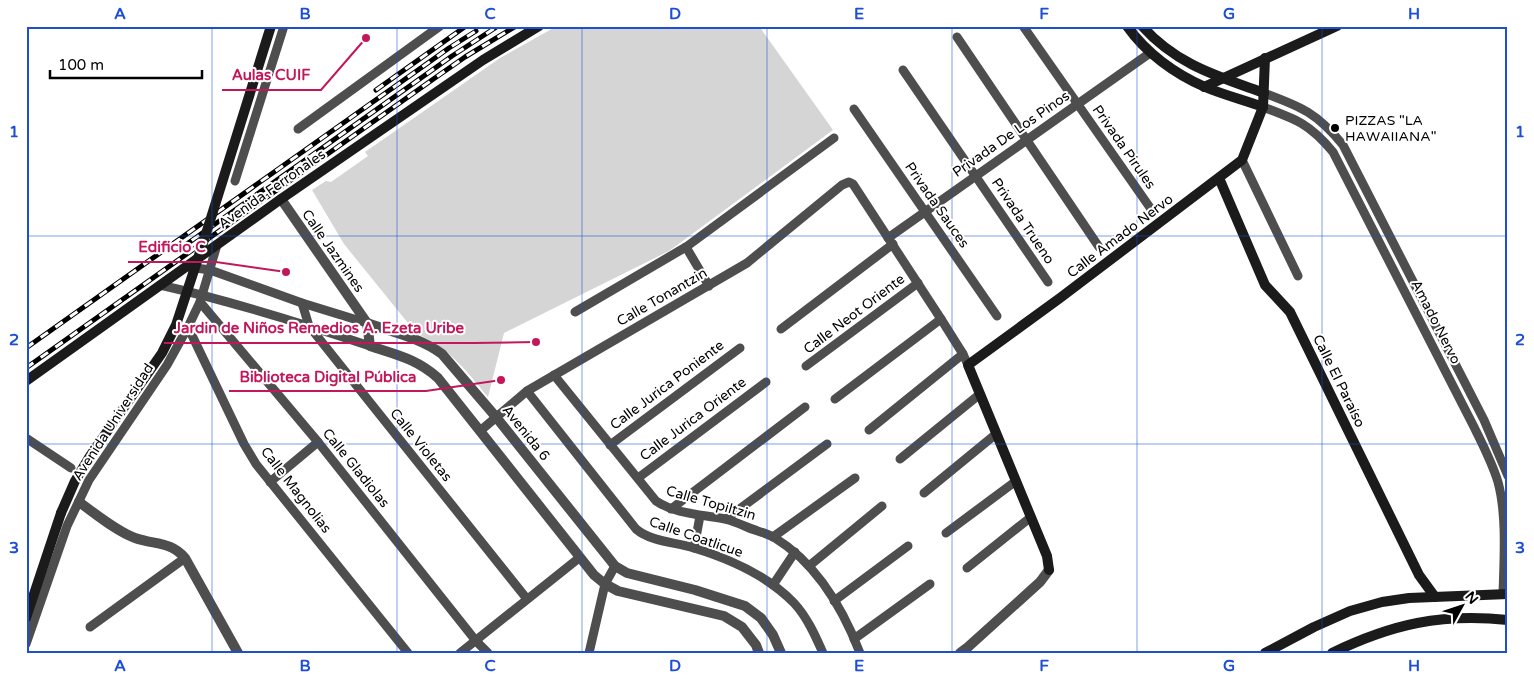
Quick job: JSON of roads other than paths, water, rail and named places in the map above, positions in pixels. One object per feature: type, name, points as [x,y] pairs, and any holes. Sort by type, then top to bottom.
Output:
[{"type":"main road","name":"Avenida Universidad","points":[[26,618],[60,513],[76,481],[90,456],[162,353],[176,325],[271,26]]},
{"type":"main road","name":"Avenida Ferronales","points":[[26,381],[281,199],[483,60],[539,26]]},
{"type":"main road","points":[[1127,26],[1150,53],[1182,74],[1204,87],[1263,107]]},
{"type":"main road","points":[[1142,26],[1168,52],[1190,65],[1264,93]]},
{"type":"main road","points":[[1204,87],[1337,26]]},
{"type":"main road","points":[[1242,160],[1263,107],[1265,58]]},
{"type":"main road","name":"Calle Amado Nervo","points":[[968,365],[1242,160]]},
{"type":"main road","name":"Calle El Paraíso","points":[[1219,178],[1265,285],[1290,312],[1419,575],[1435,597]]},
{"type":"main road","points":[[968,365],[1047,556],[1048,570]]},
{"type":"main road","points":[[1265,653],[1314,627],[1350,611],[1382,602],[1409,598],[1505,594]]},
{"type":"main road","points":[[1332,653],[1387,630],[1417,622],[1444,618],[1508,620]]},
{"type":"street","points":[[235,181],[284,26]]},
{"type":"street","points":[[298,129],[440,26]]},
{"type":"street","name":"Privada Pirules","points":[[1023,26],[1151,209]]},
{"type":"street","points":[[957,37],[1099,247]]},
{"type":"street","name":"Privada De Los Pinos","points":[[781,329],[924,212],[1150,53]]},
{"type":"street","points":[[903,70],[975,176]]},
{"type":"street","name":"Amado Nervo","points":[[1264,93],[1313,114],[1329,128],[1343,145],[1484,420],[1508,476]]},
{"type":"street","name":"Amado Nervo","points":[[1263,107],[1292,117],[1305,124],[1320,136],[1333,152],[1474,425],[1498,484],[1502,511],[1505,594]]},
{"type":"street","name":"Privada Sauces","points":[[854,109],[997,316]]},
{"type":"street","points":[[574,312],[686,247],[834,138]]},
{"type":"street","points":[[1242,160],[1298,276]]},
{"type":"street","name":"Privada Trueno","points":[[975,176],[1048,282]]},
{"type":"street","name":"Calle Tonantzin","points":[[480,431],[527,391],[747,263],[842,185],[849,182],[853,184],[890,241]]},
{"type":"street","name":"Calle Jazmines","points":[[281,199],[367,323],[370,346]]},
{"type":"street","points":[[890,241],[942,319],[968,365]]},
{"type":"street","name":"Avenida Universidad","points":[[26,644],[67,526],[89,480],[167,365],[188,327],[201,298],[217,244]]},
{"type":"street","points":[[686,247],[709,286]]},
{"type":"street","name":"Avenida 6","points":[[185,266],[210,270],[433,347],[442,354],[496,417],[615,566],[627,573],[695,590],[745,606],[761,618],[774,635],[782,653]]},
{"type":"street","name":"Calle Neot Oriente","points":[[806,366],[918,283]]},
{"type":"street","points":[[160,285],[201,298],[309,326],[410,359],[426,367],[438,378],[594,575],[618,591],[724,616],[742,627],[759,653]]},
{"type":"street","name":"Calle Gladiolas","points":[[201,298],[488,653]]},
{"type":"street","name":"Calle Violetas","points":[[302,303],[309,326],[527,599]]},
{"type":"street","points":[[835,399],[942,319]]},
{"type":"street","name":"Calle Magnolias","points":[[188,327],[244,444],[270,482],[408,653]]},
{"type":"street","name":"Calle Jurica Poniente","points":[[610,444],[740,348]]},
{"type":"street","points":[[869,430],[963,354]]},
{"type":"street","name":"Calle Topiltzin","points":[[554,375],[656,501],[671,509],[700,516],[726,519],[774,537],[794,552],[809,566],[834,601],[860,653]]},
{"type":"street","name":"Calle Jurica Oriente","points":[[638,478],[766,382]]},
{"type":"street","name":"Calle Coatlicue","points":[[527,391],[636,529],[646,535],[694,548],[750,570],[773,585],[794,604],[811,627],[823,653]]},
{"type":"street","points":[[900,459],[980,394]]},
{"type":"street","points":[[671,509],[805,407]]},
{"type":"street","points":[[924,493],[996,434]]},
{"type":"street","points":[[26,438],[71,468]]},
{"type":"street","points":[[270,482],[318,442]]},
{"type":"street","points":[[726,519],[827,444]]},
{"type":"street","points":[[774,537],[855,478]]},
{"type":"street","points":[[946,534],[1016,481]]},
{"type":"street","points":[[79,502],[126,534],[179,550],[238,653]]},
{"type":"street","points":[[809,566],[882,506]]},
{"type":"street","points":[[694,548],[700,516]]},
{"type":"street","points":[[967,568],[1031,517]]},
{"type":"street","points":[[834,601],[908,546]]},
{"type":"street","points":[[773,585],[794,552]]},
{"type":"street","points":[[90,627],[185,558]]},
{"type":"street","points":[[460,653],[579,558]]},
{"type":"street","points":[[589,653],[605,584],[615,566]]},
{"type":"street","points":[[960,653],[968,648],[1040,582],[1048,570]]},
{"type":"street","points":[[854,639],[930,584]]},
{"type":"street","points":[[689,608],[695,590]]},
{"type":"railway","points":[[376,90],[466,26]]},
{"type":"railway","points":[[177,251],[452,56],[498,26]]},
{"type":"railway","points":[[26,368],[432,80],[465,57],[516,26]]},
{"type":"railway","points":[[26,348],[449,48],[476,31]]},
{"type":"place","name":"Aulas CUIF","points":[[366,38]]},
{"type":"place","name":"PIZZAS \"LA HAWAIIANA\"","points":[[1335,128]]},
{"type":"place","name":"Edificio C","points":[[286,272]]},
{"type":"place","name":"Jardin de Niños Remedios A. Ezeta Uribe","points":[[536,342]]},
{"type":"place","name":"Biblioteca Digital Pública","points":[[501,380]]}]
